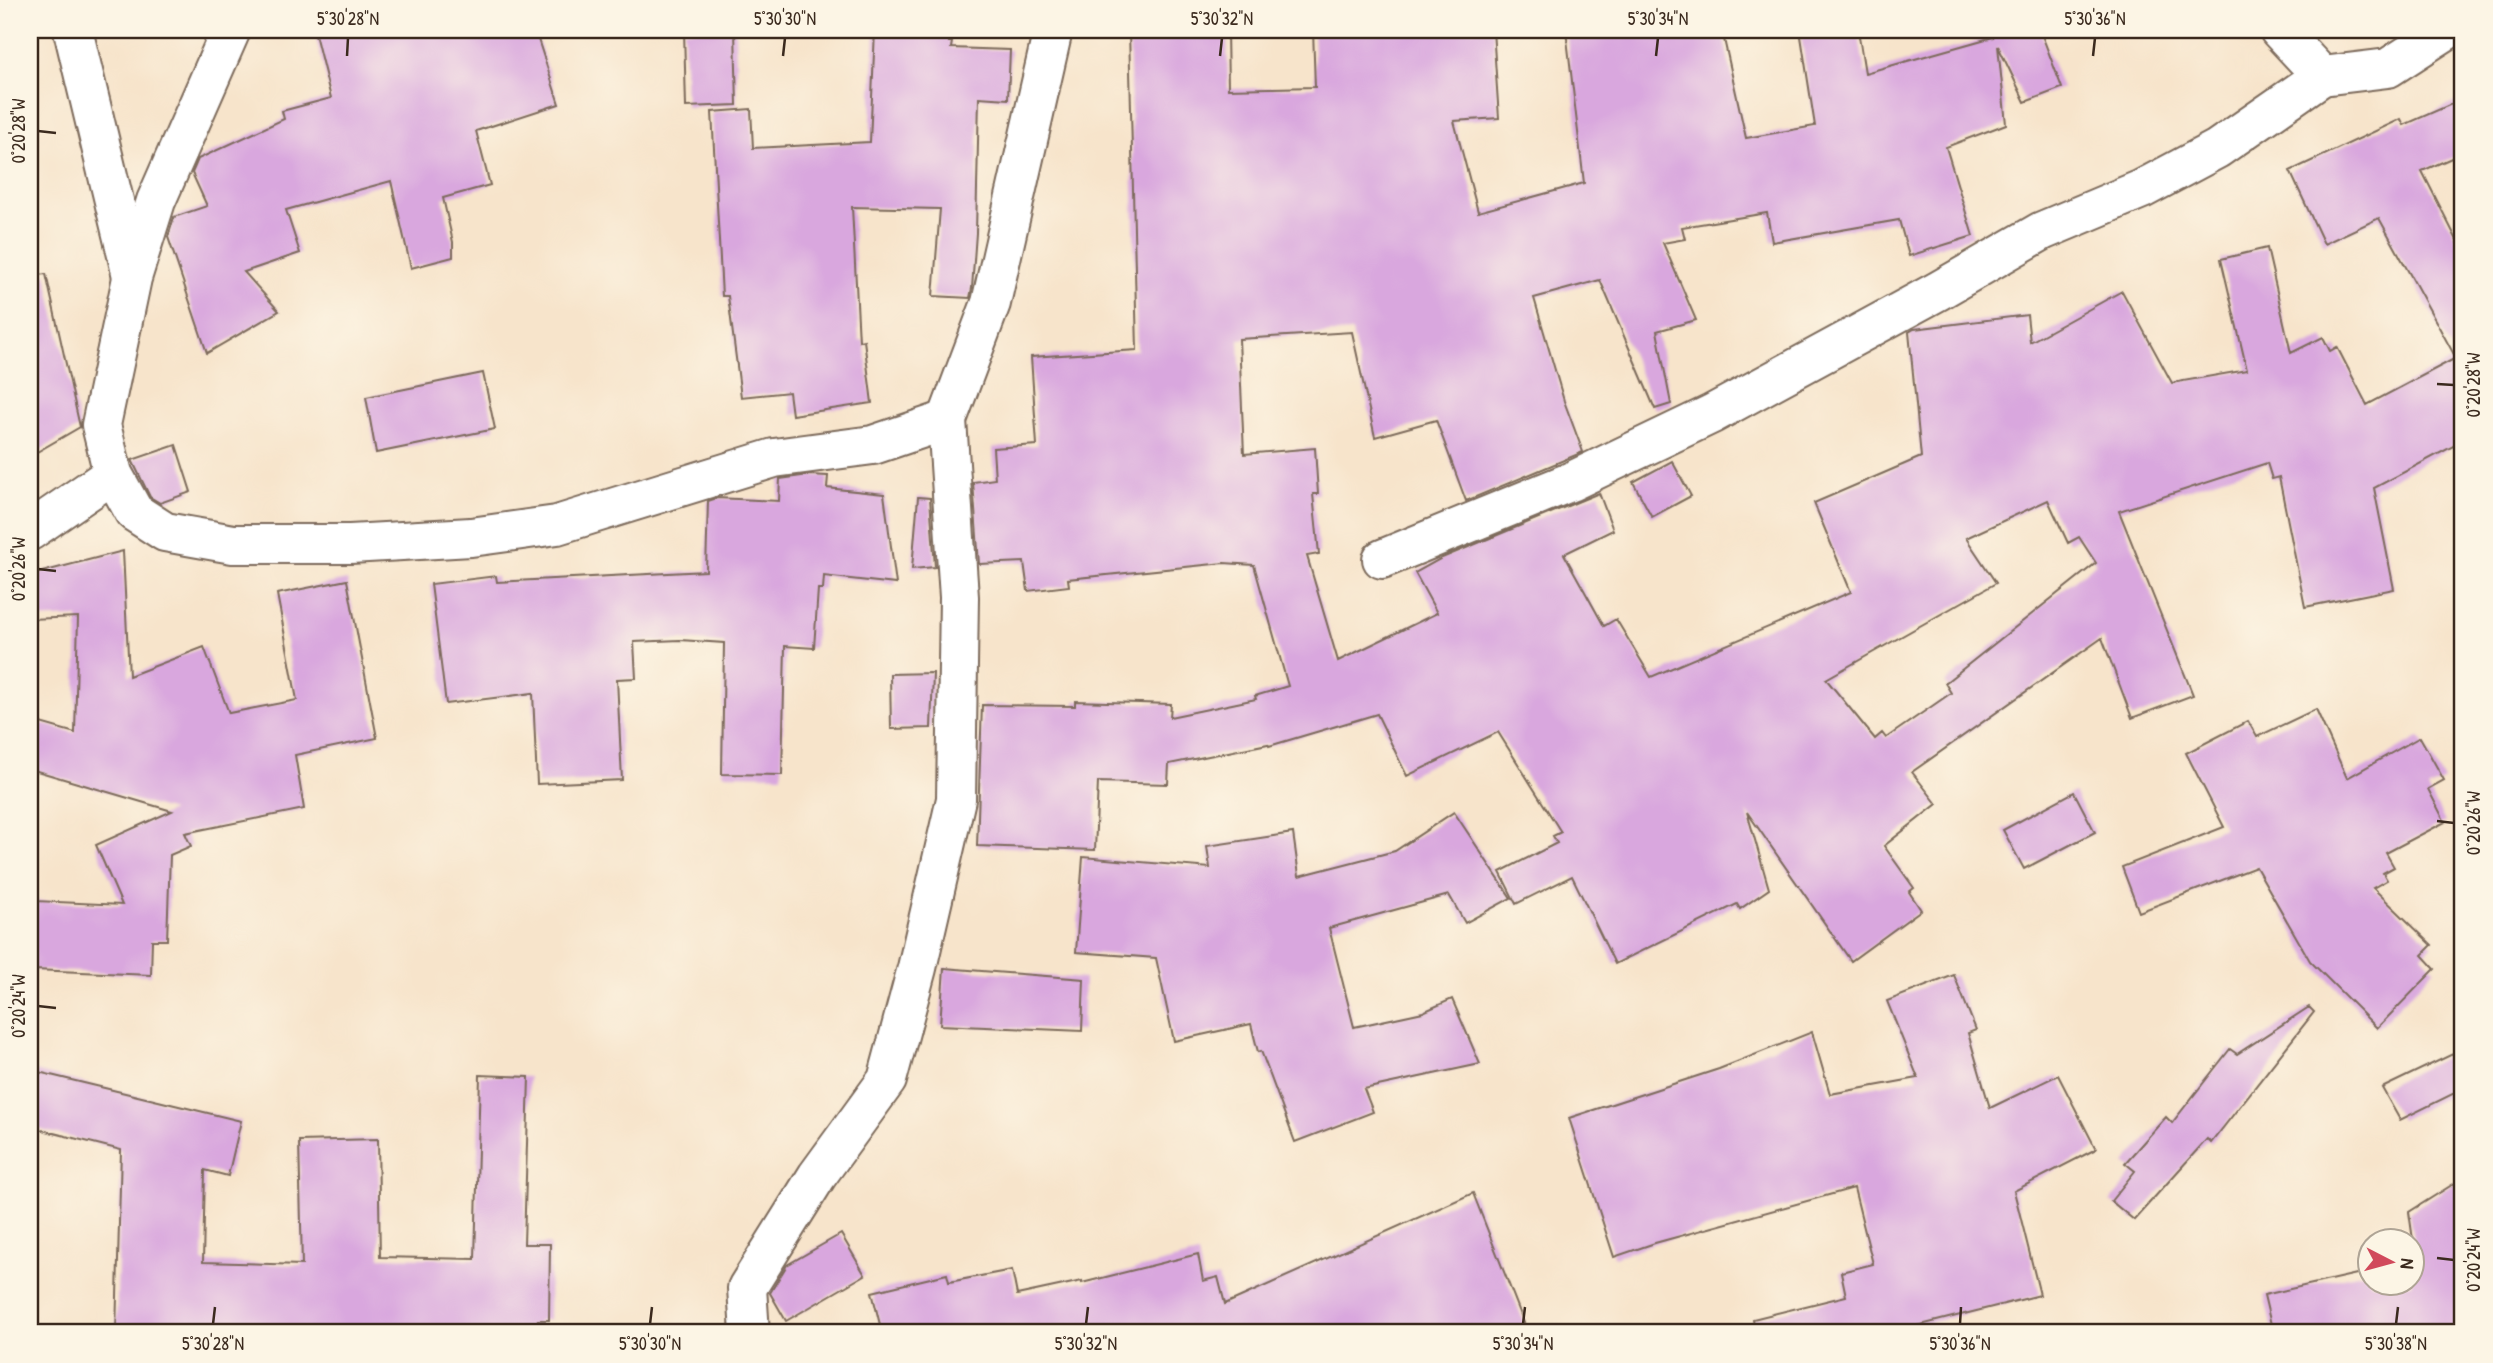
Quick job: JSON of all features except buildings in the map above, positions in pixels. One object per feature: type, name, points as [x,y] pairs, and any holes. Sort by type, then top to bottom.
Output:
[{"type":"street","points":[[73,30],[132,278]]},
{"type":"street","points":[[231,30],[156,201],[132,278],[101,425],[113,474],[134,512],[165,532],[233,544],[350,544],[471,537],[558,526],[774,458],[873,445],[947,420]]},
{"type":"street","points":[[750,1333],[747,1288],[817,1176],[887,1080],[917,968],[956,799],[959,597],[947,420],[991,303],[1053,30]]},
{"type":"street","points":[[2279,30],[2322,76]]},
{"type":"street","points":[[1382,559],[1570,482],[1712,414],[2042,231],[2142,189],[2217,149],[2322,76],[2388,68],[2447,30]]},
{"type":"street","points":[[30,531],[113,474]]}]
